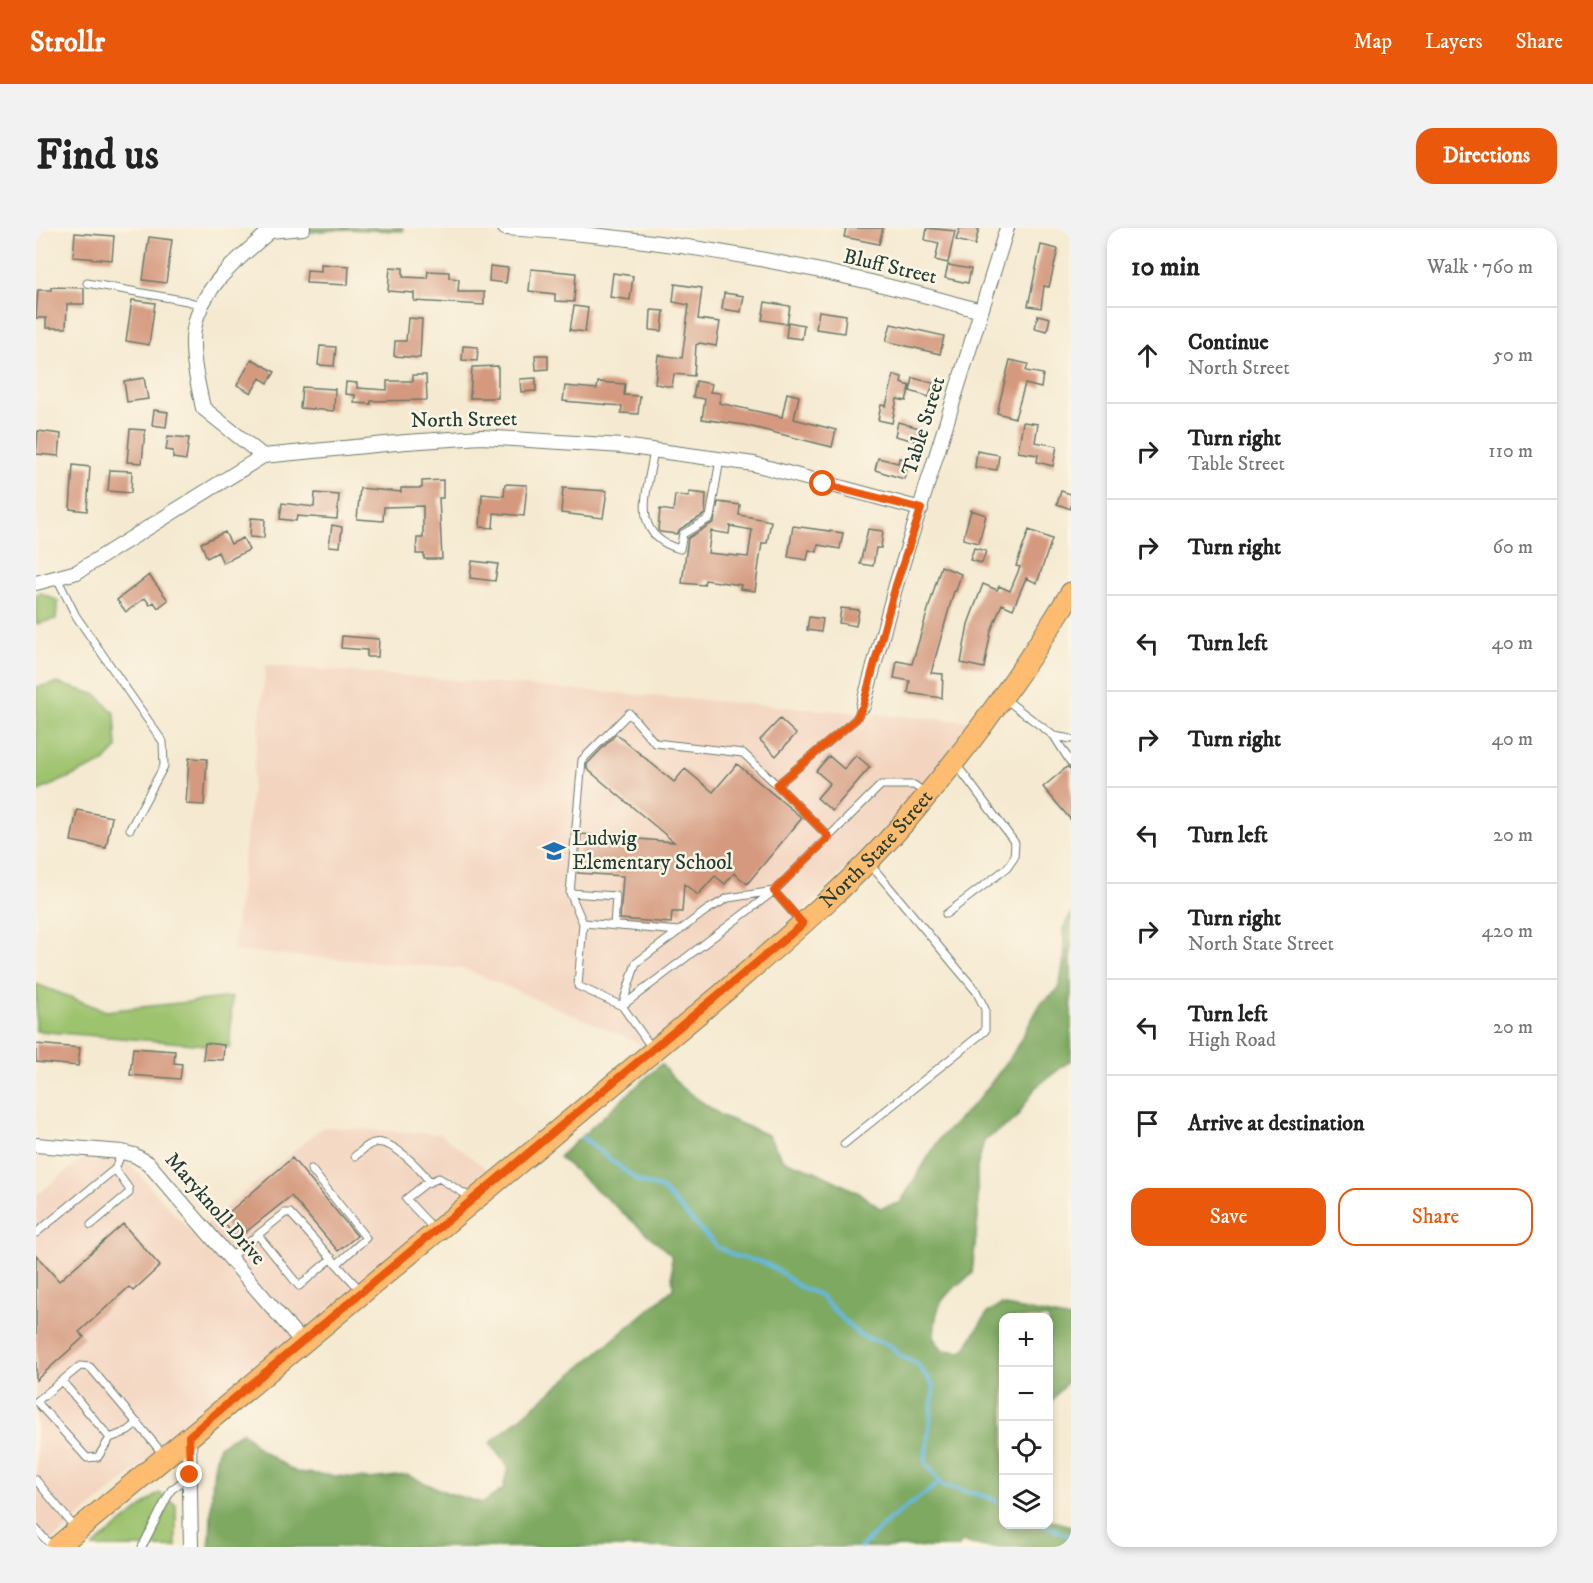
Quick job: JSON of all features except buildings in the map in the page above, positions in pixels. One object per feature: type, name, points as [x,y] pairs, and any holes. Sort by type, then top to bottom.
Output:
[{"type":"main road","name":"North State Street","points":[[57,1547],[654,1051],[803,924],[868,861],[954,762],[1003,698],[1071,593]]},
{"type":"street","points":[[263,456],[203,408],[197,379],[194,330],[203,306],[225,271],[270,230],[303,228]]},
{"type":"street","name":"Bluff Street","points":[[505,228],[574,232],[738,256],[913,291],[981,311]]},
{"type":"street","name":"Table Street","points":[[863,706],[896,585],[1007,228]]},
{"type":"street","name":"North Street","points":[[36,583],[77,572],[263,456],[481,436],[654,450],[754,464],[921,509]]},
{"type":"street","name":"Maryknoll Drive","points":[[36,1145],[122,1152],[134,1155],[148,1163],[302,1342]]},
{"type":"street","points":[[189,1436],[191,1547]]},
{"type":"lane","points":[[87,283],[203,306]]},
{"type":"lane","points":[[654,450],[645,522],[653,536],[665,545],[680,549],[682,534],[710,518],[720,459]]},
{"type":"lane","points":[[57,578],[76,616],[163,742],[164,766],[130,829]]},
{"type":"lane","points":[[1003,698],[1054,736],[1071,763]]},
{"type":"lane","points":[[777,785],[856,719],[863,706]]},
{"type":"lane","points":[[654,1051],[622,1006],[578,986],[583,923],[570,894],[582,760],[629,713],[655,743],[743,753],[829,837]]},
{"type":"lane","points":[[1054,736],[1071,739]]},
{"type":"lane","points":[[946,914],[1007,868],[1014,858],[1015,843],[954,762]]},
{"type":"lane","points":[[622,1006],[774,891],[881,785],[914,785],[927,794]]},
{"type":"lane","points":[[844,1144],[985,1031],[986,1021],[985,1010],[976,991],[868,861]]},
{"type":"lane","points":[[774,891],[803,924]]},
{"type":"lane","points":[[622,1006],[636,963],[728,898],[774,891]]},
{"type":"lane","points":[[570,894],[615,896],[614,926]]},
{"type":"lane","points":[[583,923],[679,931]]},
{"type":"lane","points":[[355,1156],[372,1143],[384,1142],[413,1161],[430,1182]]},
{"type":"lane","points":[[36,1233],[115,1169],[122,1152]]},
{"type":"lane","points":[[91,1225],[129,1193],[129,1189],[115,1169]]},
{"type":"lane","points":[[311,1169],[366,1238],[337,1264]]},
{"type":"lane","points":[[435,1231],[406,1199],[439,1178],[473,1200]]},
{"type":"lane","points":[[229,1258],[285,1214],[290,1213],[362,1292]]},
{"type":"lane","points":[[258,1234],[299,1286],[332,1258]]},
{"type":"lane","points":[[138,1423],[128,1431],[110,1438],[98,1457],[87,1458],[36,1402],[81,1366],[90,1367],[138,1423],[165,1456]]},
{"type":"lane","points":[[62,1381],[110,1438]]},
{"type":"lane","points":[[142,1547],[171,1490],[190,1475]]},
{"type":"lane","points":[[36,1480],[77,1530]]},
{"type":"lane","points":[[36,1529],[52,1547]]},
{"type":"shaded area","name":"Ludwig Elementary School","points":[[266,665],[975,722],[912,801],[814,901],[720,987],[646,1046],[465,969],[233,951]]},
{"type":"shaded area","points":[[323,1127],[440,1134],[492,1173],[44,1547],[36,1547],[36,1196],[84,1157],[129,1162],[193,1235]]},
{"type":"green space","points":[[271,228],[403,228],[403,231],[343,229],[271,236]]},
{"type":"green space","points":[[41,593],[58,601],[56,619],[36,624],[36,594]]},
{"type":"green space","points":[[57,683],[97,695],[115,714],[117,748],[104,762],[36,792],[36,687]]},
{"type":"green space","points":[[1071,913],[1071,1060],[1035,1088],[1015,1120],[984,1141],[977,1168],[978,1218],[972,1274],[942,1301],[936,1316],[934,1339],[943,1350],[963,1352],[987,1313],[1001,1305],[1041,1313],[999,1313],[999,1529],[1053,1529],[1053,1521],[1071,1526],[1071,1547],[987,1547],[961,1542],[959,1547],[209,1547],[212,1483],[219,1446],[242,1432],[262,1451],[296,1472],[369,1479],[407,1475],[448,1493],[483,1503],[503,1489],[508,1467],[490,1443],[673,1289],[671,1255],[559,1157],[661,1064],[681,1087],[722,1116],[768,1135],[783,1160],[815,1171],[859,1193],[880,1208],[900,1203],[940,1138],[979,1099],[1012,1055],[1041,1003],[1059,989],[1065,954],[1063,929]]},
{"type":"green space","points":[[36,984],[106,1011],[232,997],[230,1047],[36,1031]]},
{"type":"green space","points":[[1053,1315],[1071,1319],[1071,1377],[1053,1399]]},
{"type":"green space","points":[[159,1493],[176,1505],[176,1547],[93,1547]]},
{"type":"waterway","points":[[582,1137],[638,1181],[662,1189],[717,1247],[735,1256],[761,1262],[776,1269],[798,1286],[819,1295],[859,1335],[890,1345],[899,1355],[917,1364],[934,1386],[925,1462],[943,1486],[988,1497],[999,1502]]},
{"type":"waterway","points":[[861,1547],[889,1520],[939,1483]]},
{"type":"waterway","points":[[1053,1529],[1071,1537]]},
{"type":"place","name":"Ludwig Elementary School","points":[[554,851]]},
{"type":"route","points":[[190,1475],[189,1436],[722,994],[803,924],[774,891],[829,837],[777,785],[856,719],[863,706],[896,585],[921,509],[823,484]]}]
